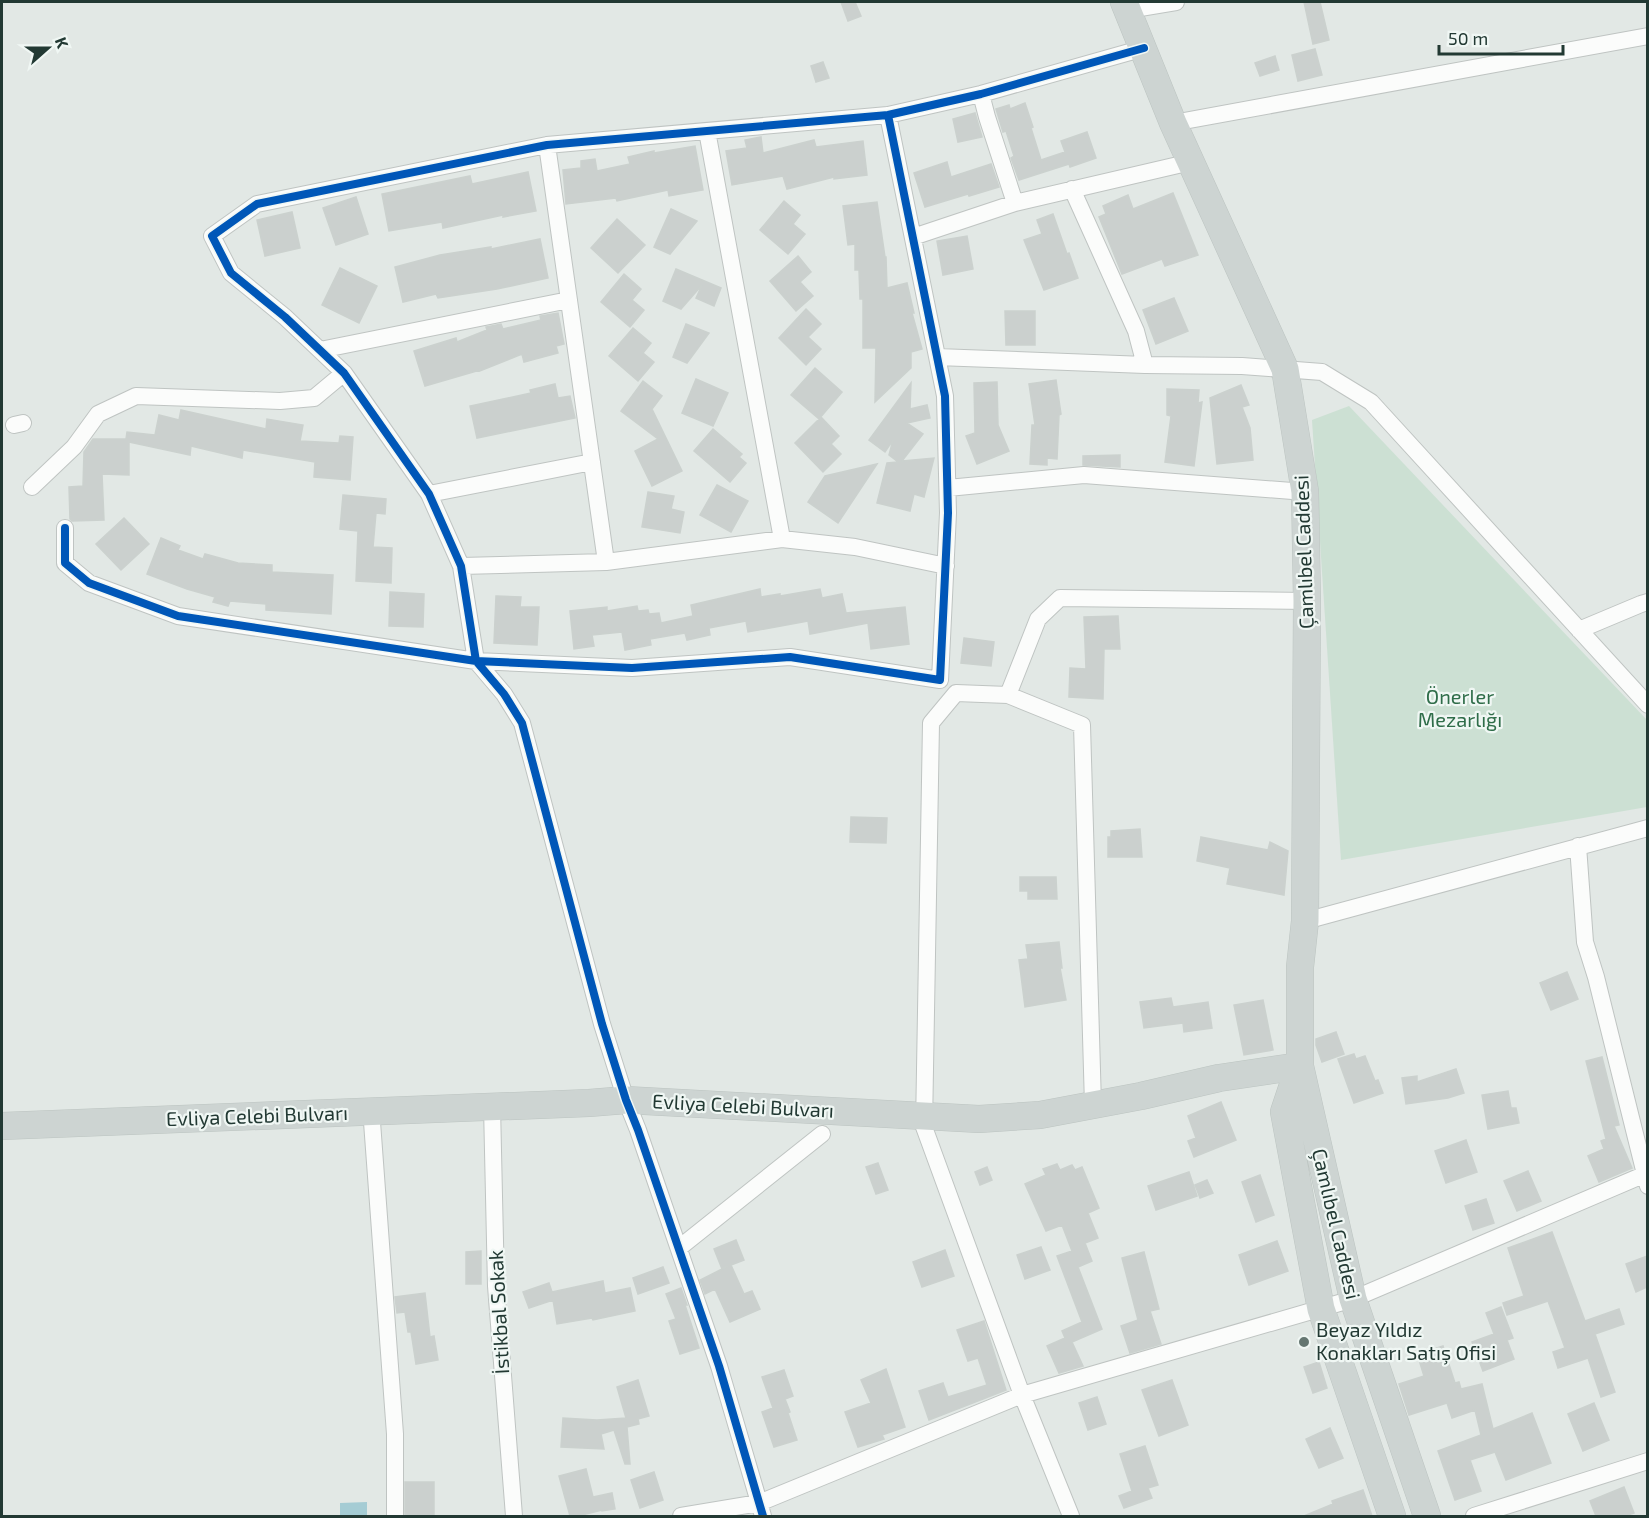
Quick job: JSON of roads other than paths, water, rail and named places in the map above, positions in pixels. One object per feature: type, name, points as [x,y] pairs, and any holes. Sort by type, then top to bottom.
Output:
[{"type":"main road","name":"Çamlıbel Caddesi","points":[[1126,6],[1173,123],[1285,369],[1305,492],[1307,602],[1305,921],[1300,967],[1300,1066],[1353,1299],[1427,1516]]},
{"type":"main road","name":"Çamlıbel Caddesi","points":[[1300,1066],[1284,1113],[1321,1309],[1392,1516]]},
{"type":"main road","name":"Evliya Celebi Bulvarı","points":[[2,1126],[626,1100],[979,1119],[1040,1115],[1219,1078],[1300,1066]]},
{"type":"street","points":[[1126,6],[1176,2]]},
{"type":"street","points":[[1173,123],[1647,36]]},
{"type":"street","points":[[761,1510],[719,1366],[626,1100],[602,1024],[522,723],[504,694],[476,661],[461,566],[429,494],[344,373],[285,317],[231,273],[213,236],[257,204],[547,146],[888,115],[981,94],[1144,48]]},
{"type":"street","points":[[981,94],[1015,203]]},
{"type":"street","points":[[65,528],[65,563],[89,583],[178,616],[476,661],[632,668],[790,657],[940,680],[948,513],[945,396],[888,115]]},
{"type":"street","points":[[707,131],[782,539]]},
{"type":"street","points":[[547,146],[606,562]]},
{"type":"street","points":[[913,237],[1015,203],[1191,162]]},
{"type":"street","points":[[1072,189],[1136,331],[1145,365]]},
{"type":"street","points":[[320,350],[569,300]]},
{"type":"street","points":[[937,357],[1145,365],[1242,366],[1322,372],[1371,402],[1647,705]]},
{"type":"street","points":[[32,487],[74,447],[98,414],[136,396],[280,401],[314,398],[344,373]]},
{"type":"street","points":[[429,494],[592,462]]},
{"type":"street","points":[[948,488],[1084,476],[1305,492]]},
{"type":"street","points":[[461,566],[606,562],[782,539],[855,547],[946,566]]},
{"type":"street","points":[[1008,695],[1038,619],[1060,598],[1307,602]]},
{"type":"street","points":[[1579,630],[1647,602]]},
{"type":"street","points":[[1071,1516],[1022,1395],[924,1127],[931,723],[956,693],[1008,695],[1082,724],[1093,1105]]},
{"type":"street","points":[[1305,921],[1647,828]]},
{"type":"street","points":[[681,1516],[761,1510],[1022,1395],[1353,1299],[1646,1177],[1586,942],[1578,846]]},
{"type":"street","name":"İstikbal Sokak","points":[[492,1107],[496,1286],[514,1516]]},
{"type":"street","points":[[372,1122],[395,1434],[394,1516]]},
{"type":"street","points":[[679,1248],[822,1134]]},
{"type":"street","points":[[1474,1516],[1647,1461]]},
{"type":"water","points":[[367,1502],[367,1516],[340,1516],[340,1503]]},
{"type":"place","name":"Beyaz Yıldız Konakları Satış Ofisi","points":[[1304,1342]]},
{"type":"park label","name":"Önerler Mezarlığı","points":[[1460,708]]}]
